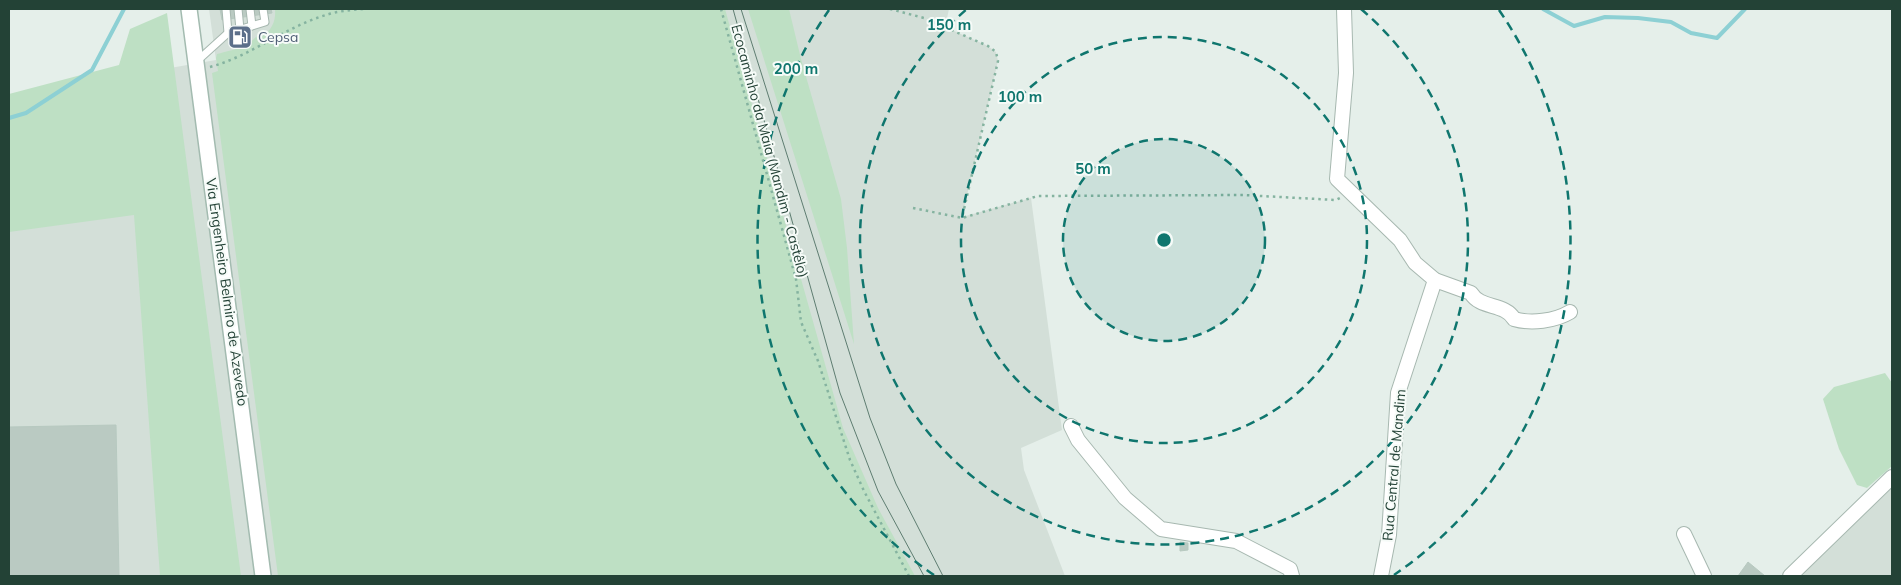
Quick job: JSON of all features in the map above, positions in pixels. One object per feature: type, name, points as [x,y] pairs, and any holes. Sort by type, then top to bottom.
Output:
[{"type":"main road","name":"Via Engenheiro Belmiro de Azevedo","points":[[189,9],[263,576]]},
{"type":"street","points":[[1344,9],[1346,73],[1337,179],[1400,240],[1415,263],[1435,280],[1470,292],[1474,298],[1507,312],[1514,319],[1521,321],[1558,318],[1570,312]]},
{"type":"street","name":"Rua Central de Mandim","points":[[1381,576],[1389,535],[1398,393],[1435,280]]},
{"type":"street","points":[[1071,426],[1078,440],[1125,498],[1161,529],[1236,542],[1290,569],[1292,576]]},
{"type":"street","points":[[1790,576],[1892,476]]},
{"type":"street","points":[[1684,534],[1704,576]]},
{"type":"lane","points":[[226,9],[228,33]]},
{"type":"lane","points":[[238,9],[240,29]]},
{"type":"lane","points":[[250,9],[252,26]]},
{"type":"lane","points":[[197,66],[228,33],[265,22],[263,9]]},
{"type":"path","points":[[197,66],[224,63],[280,34],[325,15],[364,9]]},
{"type":"path","name":"Ecocaminho da Maia (Mandim - Castêlo)","points":[[720,9],[796,279],[801,322],[818,361],[838,427],[857,476],[909,576]]},
{"type":"path","points":[[890,9],[924,18],[988,46],[996,52],[998,61],[962,218]]},
{"type":"path","points":[[914,208],[962,218],[1038,196],[1243,195],[1336,200],[1352,192]]},
{"type":"shaded area","points":[[209,9],[949,9],[945,27],[988,46],[996,52],[998,61],[962,217],[1031,198],[1062,430],[1021,448],[1024,470],[1065,576],[9,576],[9,96],[216,60]]},
{"type":"shaded area","points":[[1892,488],[1892,576],[1798,576]]},
{"type":"green space","points":[[275,9],[725,9],[843,428],[878,508],[915,576],[278,576],[212,73],[218,71],[217,54],[244,46],[257,36],[262,36],[271,28],[275,17]]},
{"type":"green space","points":[[748,9],[789,9],[801,59],[841,199],[847,248],[854,344]]},
{"type":"green space","points":[[167,13],[241,576],[160,576],[134,215],[9,232],[9,94],[119,65],[130,29]]},
{"type":"green space","points":[[1885,373],[1892,383],[1892,466],[1867,488],[1857,485],[1839,449],[1823,399],[1834,387]]},
{"type":"building","points":[[220,9],[271,9],[272,13],[222,20]]},
{"type":"building","points":[[116,425],[119,576],[9,576],[9,427]]},
{"type":"building","points":[[1180,542],[1188,543],[1188,550],[1180,551]]},
{"type":"building","points":[[1748,562],[1765,576],[1738,576]]},
{"type":"waterway","points":[[9,118],[26,113],[92,70],[124,9]]},
{"type":"waterway","points":[[1543,9],[1574,26],[1605,17],[1638,18],[1671,22],[1691,33],[1717,38],[1745,9]]},
{"type":"tram line","points":[[733,9],[840,393],[878,491],[924,576]]},
{"type":"tram line","points":[[741,9],[870,418],[896,484],[943,576]]},
{"type":"place","name":"Cepsa","points":[[240,37]]}]
